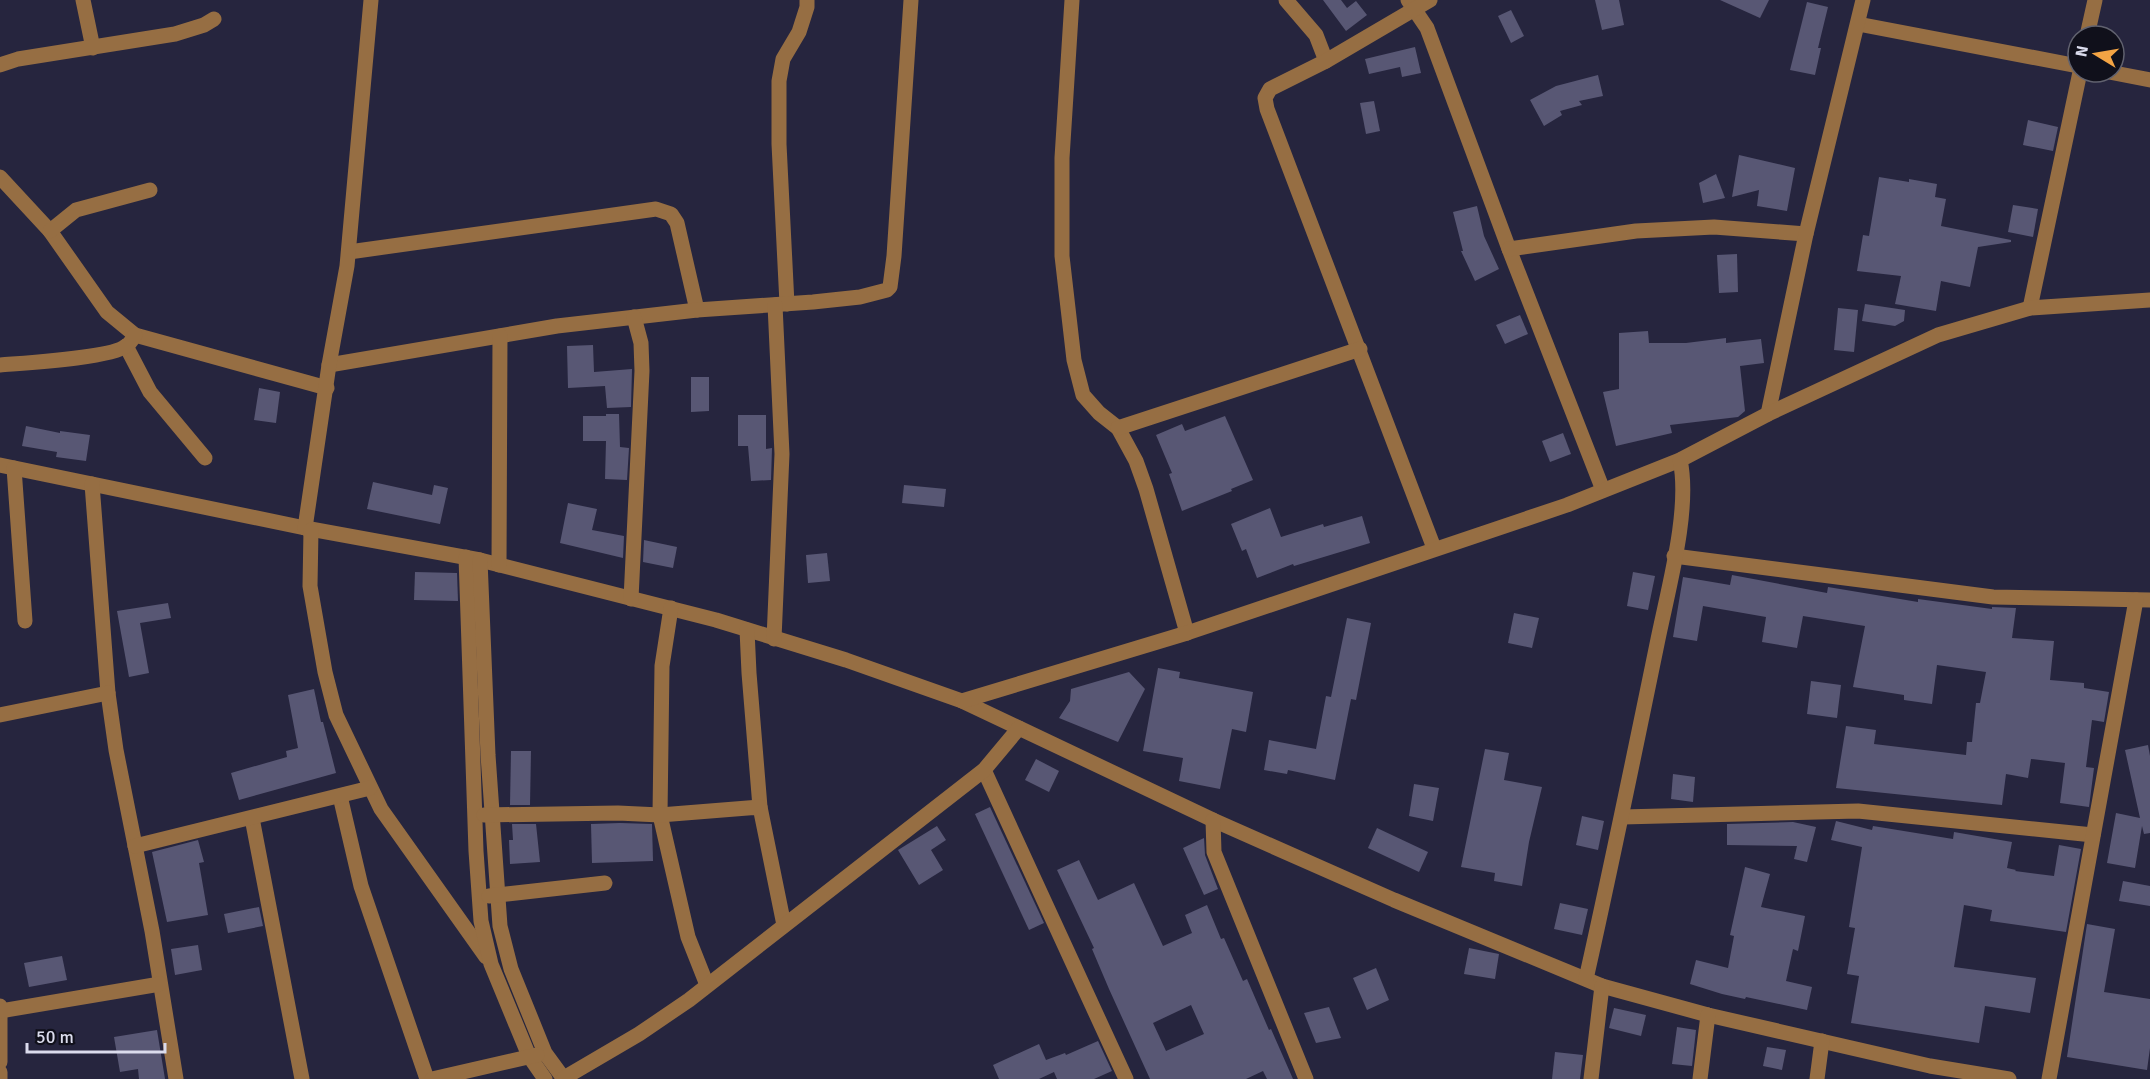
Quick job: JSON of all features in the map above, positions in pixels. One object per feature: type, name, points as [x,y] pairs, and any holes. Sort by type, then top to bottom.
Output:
[{"type":"street","points":[[83,0],[93,48]]},
{"type":"street","points":[[371,0],[348,252],[329,365],[308,529],[310,586],[325,672],[336,715],[370,788],[381,809],[491,964]]},
{"type":"street","points":[[774,639],[782,454],[779,81],[783,59],[799,32],[807,0]]},
{"type":"street","points":[[329,365],[557,326],[697,310],[860,297],[887,290],[890,287],[894,256],[911,0]]},
{"type":"street","points":[[1072,0],[1062,158],[1062,256],[1074,360],[1083,395],[1099,413],[1118,428],[1136,461],[1187,633]]},
{"type":"street","points":[[1286,0],[1316,35],[1326,61]]},
{"type":"street","points":[[1430,0],[1411,4],[1326,61],[1270,89],[1265,98],[1267,109],[1434,548]]},
{"type":"street","points":[[1768,414],[1806,234],[1863,0]]},
{"type":"street","points":[[2090,24],[2095,0]]},
{"type":"street","points":[[1411,4],[1427,28],[1509,249],[1603,490]]},
{"type":"street","points":[[0,65],[18,59],[175,34],[204,25],[214,19]]},
{"type":"street","points":[[1858,24],[2066,64]]},
{"type":"street","points":[[2126,75],[2150,80]]},
{"type":"street","points":[[2030,308],[2077,84]]},
{"type":"street","points":[[0,177],[50,231],[106,312],[131,341],[150,392],[205,458]]},
{"type":"street","points":[[50,231],[75,210],[150,190]]},
{"type":"street","points":[[348,252],[656,209],[671,214],[677,223],[697,310]]},
{"type":"street","points":[[1509,249],[1636,231],[1714,227],[1806,234]]},
{"type":"street","points":[[962,701],[1187,633],[1567,505],[1680,460],[1768,414],[1938,335],[2030,308],[2150,300]]},
{"type":"street","points":[[631,599],[642,371],[641,343],[634,317]]},
{"type":"street","points":[[499,565],[500,336]]},
{"type":"street","points":[[0,365],[75,358],[115,351],[131,341],[327,388]]},
{"type":"street","points":[[1118,428],[1360,349]]},
{"type":"street","points":[[1586,980],[1622,817],[1674,556],[1683,485],[1680,460]]},
{"type":"street","points":[[25,621],[7,466],[308,529],[473,559],[747,630],[846,660],[962,701],[1213,820],[1394,900],[1602,986],[1708,1015],[1822,1041],[1929,1072],[2010,1079]]},
{"type":"street","points":[[92,484],[108,693],[116,750],[176,1079]]},
{"type":"street","points":[[1674,556],[1993,597],[2143,600],[2093,835],[2049,1079]]},
{"type":"street","points":[[473,559],[475,815],[481,921],[491,964],[529,1056],[545,1079]]},
{"type":"street","points":[[473,559],[497,895],[503,942],[511,969],[545,1053],[564,1079],[639,1034],[689,1000],[984,770],[1019,728]]},
{"type":"street","points":[[671,609],[662,666],[660,815],[688,937],[707,985]]},
{"type":"street","points":[[747,630],[748,673],[760,807],[784,925]]},
{"type":"street","points":[[0,716],[108,693]]},
{"type":"street","points":[[984,770],[1126,1079]]},
{"type":"street","points":[[135,846],[370,788]]},
{"type":"street","points":[[340,796],[361,886],[427,1079]]},
{"type":"street","points":[[475,815],[618,813],[660,815],[760,807]]},
{"type":"street","points":[[1622,817],[1858,811],[2093,835]]},
{"type":"street","points":[[252,818],[302,1079]]},
{"type":"street","points":[[1213,820],[1214,852],[1306,1079]]},
{"type":"street","points":[[480,897],[605,884]]},
{"type":"street","points":[[0,1011],[160,984]]},
{"type":"street","points":[[1591,1079],[1602,986]]},
{"type":"street","points":[[0,1006],[0,1062]]},
{"type":"street","points":[[1700,1079],[1708,1015]]},
{"type":"street","points":[[1817,1079],[1822,1041]]},
{"type":"street","points":[[432,1079],[545,1053]]},
{"type":"street","points":[[0,1072],[0,1079]]},
{"type":"building","points":[[1323,0],[1341,0],[1347,8],[1356,1],[1367,15],[1346,31]]},
{"type":"building","points":[[1595,0],[1619,0],[1624,25],[1602,30]]},
{"type":"building","points":[[1720,0],[1769,0],[1760,18]]},
{"type":"building","points":[[1807,2],[1828,7],[1818,48],[1821,48],[1815,75],[1790,70]]},
{"type":"building","points":[[1511,10],[1524,36],[1511,43],[1498,16]]},
{"type":"building","points":[[1415,47],[1421,73],[1402,77],[1400,67],[1369,74],[1365,59]]},
{"type":"building","points":[[1598,75],[1603,96],[1579,101],[1582,105],[1560,111],[1562,115],[1544,126],[1530,100],[1556,86]]},
{"type":"building","points":[[1374,101],[1380,131],[1366,134],[1360,103]]},
{"type":"building","points":[[2028,120],[2058,127],[2053,151],[2023,145]]},
{"type":"building","points":[[1739,155],[1795,168],[1787,211],[1757,206],[1759,190],[1732,197]]},
{"type":"building","points":[[1716,174],[1725,198],[1703,203],[1699,183]]},
{"type":"building","points":[[1879,177],[1937,184],[1935,197],[1946,199],[1941,226],[2011,240],[2011,242],[1978,247],[1970,287],[1941,281],[1936,311],[1895,304],[1901,276],[1857,271],[1863,235],[1869,236]]},
{"type":"building","points":[[2013,205],[2038,209],[2033,237],[2008,232]]},
{"type":"building","points":[[1477,206],[1484,236],[1499,269],[1475,281],[1461,251],[1463,251],[1453,212]]},
{"type":"building","points":[[1737,254],[1738,292],[1719,293],[1717,255]]},
{"type":"building","points":[[1865,304],[1905,310],[1904,321],[1895,326],[1862,321]]},
{"type":"building","points":[[1838,308],[1858,310],[1854,352],[1834,350]]},
{"type":"building","points":[[1520,315],[1528,334],[1505,344],[1496,325]]},
{"type":"building","points":[[1648,331],[1649,343],[1686,343],[1726,338],[1726,343],[1761,339],[1764,363],[1740,366],[1745,411],[1738,417],[1670,425],[1672,433],[1616,446],[1603,392],[1619,389],[1619,333]]},
{"type":"building","points":[[593,345],[594,372],[632,369],[631,407],[607,408],[605,386],[568,388],[567,346]]},
{"type":"building","points":[[691,377],[709,377],[709,411],[691,412]]},
{"type":"building","points":[[259,388],[280,392],[276,423],[254,420]]},
{"type":"building","points":[[606,414],[619,414],[620,447],[629,448],[627,480],[605,479],[606,441],[583,441],[583,416],[606,416]]},
{"type":"building","points":[[738,415],[766,415],[766,449],[772,448],[771,480],[751,481],[748,446],[738,446]]},
{"type":"building","points":[[1225,416],[1253,480],[1182,511],[1169,474],[1172,473],[1156,435],[1182,424],[1185,431]]},
{"type":"building","points":[[26,426],[60,433],[60,431],[90,435],[86,461],[56,457],[57,452],[22,446]]},
{"type":"building","points":[[1563,433],[1571,454],[1550,462],[1542,441]]},
{"type":"building","points":[[373,482],[432,495],[434,485],[448,488],[440,524],[367,509]]},
{"type":"building","points":[[904,485],[946,489],[944,507],[902,503]]},
{"type":"building","points":[[568,503],[597,509],[592,530],[624,536],[623,558],[560,543]]},
{"type":"building","points":[[1270,508],[1281,537],[1323,524],[1324,527],[1362,516],[1370,543],[1294,566],[1293,564],[1257,578],[1246,549],[1242,551],[1231,524]]},
{"type":"building","points":[[644,540],[677,547],[673,568],[643,562]]},
{"type":"building","points":[[827,553],[830,581],[808,583],[806,555]]},
{"type":"building","points":[[415,572],[457,573],[458,601],[414,600]]},
{"type":"building","points":[[1633,572],[1655,576],[1648,610],[1627,606]]},
{"type":"building","points":[[1732,575],[1827,593],[1828,587],[1918,602],[1918,599],[1992,609],[1992,607],[2016,608],[2012,638],[2054,641],[2050,680],[2084,683],[2084,688],[2109,692],[2104,722],[2092,720],[2086,767],[2094,768],[2089,807],[2060,803],[2065,763],[2031,759],[2028,778],[2006,774],[2002,805],[1836,788],[1846,726],[1876,730],[1874,744],[1966,755],[1967,742],[1972,742],[1976,703],[1980,703],[1986,672],[1937,665],[1932,704],[1904,700],[1904,695],[1853,687],[1865,626],[1803,616],[1797,648],[1762,642],[1766,617],[1703,606],[1697,641],[1673,637],[1683,577],[1730,585]]},
{"type":"building","points":[[168,603],[171,618],[140,623],[149,673],[129,677],[117,611]]},
{"type":"building","points":[[1514,613],[1539,618],[1532,648],[1508,643]]},
{"type":"building","points":[[1347,618],[1371,623],[1356,700],[1351,699],[1335,780],[1288,770],[1287,774],[1264,770],[1269,740],[1316,749],[1326,696],[1331,697]]},
{"type":"building","points":[[1158,668],[1180,672],[1179,678],[1253,692],[1246,732],[1232,729],[1220,789],[1179,781],[1183,758],[1143,751]]},
{"type":"building","points":[[1129,672],[1145,689],[1118,742],[1059,718],[1070,701],[1071,689]]},
{"type":"building","points":[[1811,681],[1841,685],[1837,718],[1807,714]]},
{"type":"building","points":[[314,689],[336,773],[239,800],[231,773],[287,757],[286,751],[298,748],[288,695]]},
{"type":"building","points":[[2148,745],[2150,833],[2144,834],[2142,826],[2135,868],[2107,863],[2116,813],[2140,818],[2125,750]]},
{"type":"building","points":[[1485,749],[1509,753],[1504,780],[1542,787],[1529,842],[1522,886],[1494,881],[1495,873],[1461,867]]},
{"type":"building","points":[[511,751],[531,751],[530,805],[510,805]]},
{"type":"building","points":[[1036,759],[1059,771],[1049,792],[1025,780]]},
{"type":"building","points":[[1673,774],[1695,777],[1693,802],[1671,799]]},
{"type":"building","points":[[1414,784],[1439,788],[1433,821],[1409,816]]},
{"type":"building","points":[[990,807],[1044,923],[1029,930],[975,814]]},
{"type":"building","points":[[1582,816],[1604,821],[1598,850],[1576,845]]},
{"type":"building","points":[[1836,821],[1872,830],[1873,826],[1953,839],[1954,832],[2012,842],[2007,868],[2054,876],[2059,845],[2081,849],[2066,932],[1990,921],[1992,910],[1964,905],[1954,967],[2036,978],[2030,1013],[1985,1006],[1979,1043],[1851,1023],[1859,976],[1847,974],[1855,928],[1849,927],[1862,847],[1831,840]]},
{"type":"building","points":[[1793,822],[1816,827],[1807,862],[1794,859],[1797,846],[1727,845],[1727,824]]},
{"type":"building","points":[[512,824],[536,824],[540,862],[510,864],[509,840],[513,840]]},
{"type":"building","points":[[591,824],[652,824],[653,861],[592,863]]},
{"type":"building","points":[[937,826],[946,840],[931,850],[943,870],[919,885],[898,850]]},
{"type":"building","points":[[1377,828],[1428,852],[1419,872],[1368,848]]},
{"type":"building","points":[[1204,838],[1205,855],[1218,889],[1204,895],[1183,848]]},
{"type":"building","points":[[198,840],[204,862],[199,863],[208,915],[167,922],[152,852]]},
{"type":"building","points":[[1079,860],[1098,900],[1134,883],[1163,946],[1192,933],[1185,915],[1207,905],[1221,939],[1224,938],[1243,981],[1247,979],[1293,1079],[1267,1079],[1263,1071],[1246,1079],[1150,1079],[1109,989],[1092,949],[1094,948],[1057,870]],"holes":[[[1191,1005],[1204,1034],[1166,1051],[1153,1023]]]},
{"type":"building","points":[[1745,867],[1770,874],[1761,907],[1805,916],[1798,951],[1793,949],[1786,981],[1812,987],[1807,1010],[1722,994],[1690,984],[1696,960],[1728,968],[1734,936],[1730,935]]},
{"type":"building","points":[[2123,881],[2150,886],[2150,906],[2119,901]]},
{"type":"building","points":[[1560,903],[1588,909],[1582,935],[1554,929]]},
{"type":"building","points":[[259,907],[263,926],[228,933],[224,914]]},
{"type":"building","points":[[2087,924],[2115,929],[2104,992],[2150,999],[2150,1048],[2147,1070],[2067,1057]]},
{"type":"building","points":[[198,945],[202,970],[175,975],[171,949]]},
{"type":"building","points":[[1469,948],[1499,954],[1495,979],[1464,974]]},
{"type":"building","points":[[62,956],[67,980],[29,987],[24,963]]},
{"type":"building","points":[[1376,968],[1389,1000],[1367,1010],[1353,978]]},
{"type":"building","points":[[1329,1007],[1341,1038],[1316,1043],[1304,1013]]},
{"type":"building","points":[[1614,1008],[1646,1015],[1641,1036],[1609,1028]]},
{"type":"building","points":[[1677,1027],[1696,1030],[1692,1066],[1672,1064]]},
{"type":"building","points":[[157,1030],[165,1079],[139,1079],[138,1069],[120,1072],[114,1037]]},
{"type":"building","points":[[1098,1041],[1112,1071],[1094,1079],[1057,1079],[1054,1072],[1039,1079],[999,1079],[993,1065],[1039,1044],[1046,1060],[1065,1053],[1066,1055]]},
{"type":"building","points":[[1767,1047],[1786,1050],[1782,1070],[1763,1066]]},
{"type":"building","points":[[1555,1052],[1583,1055],[1580,1079],[1552,1079]]}]
